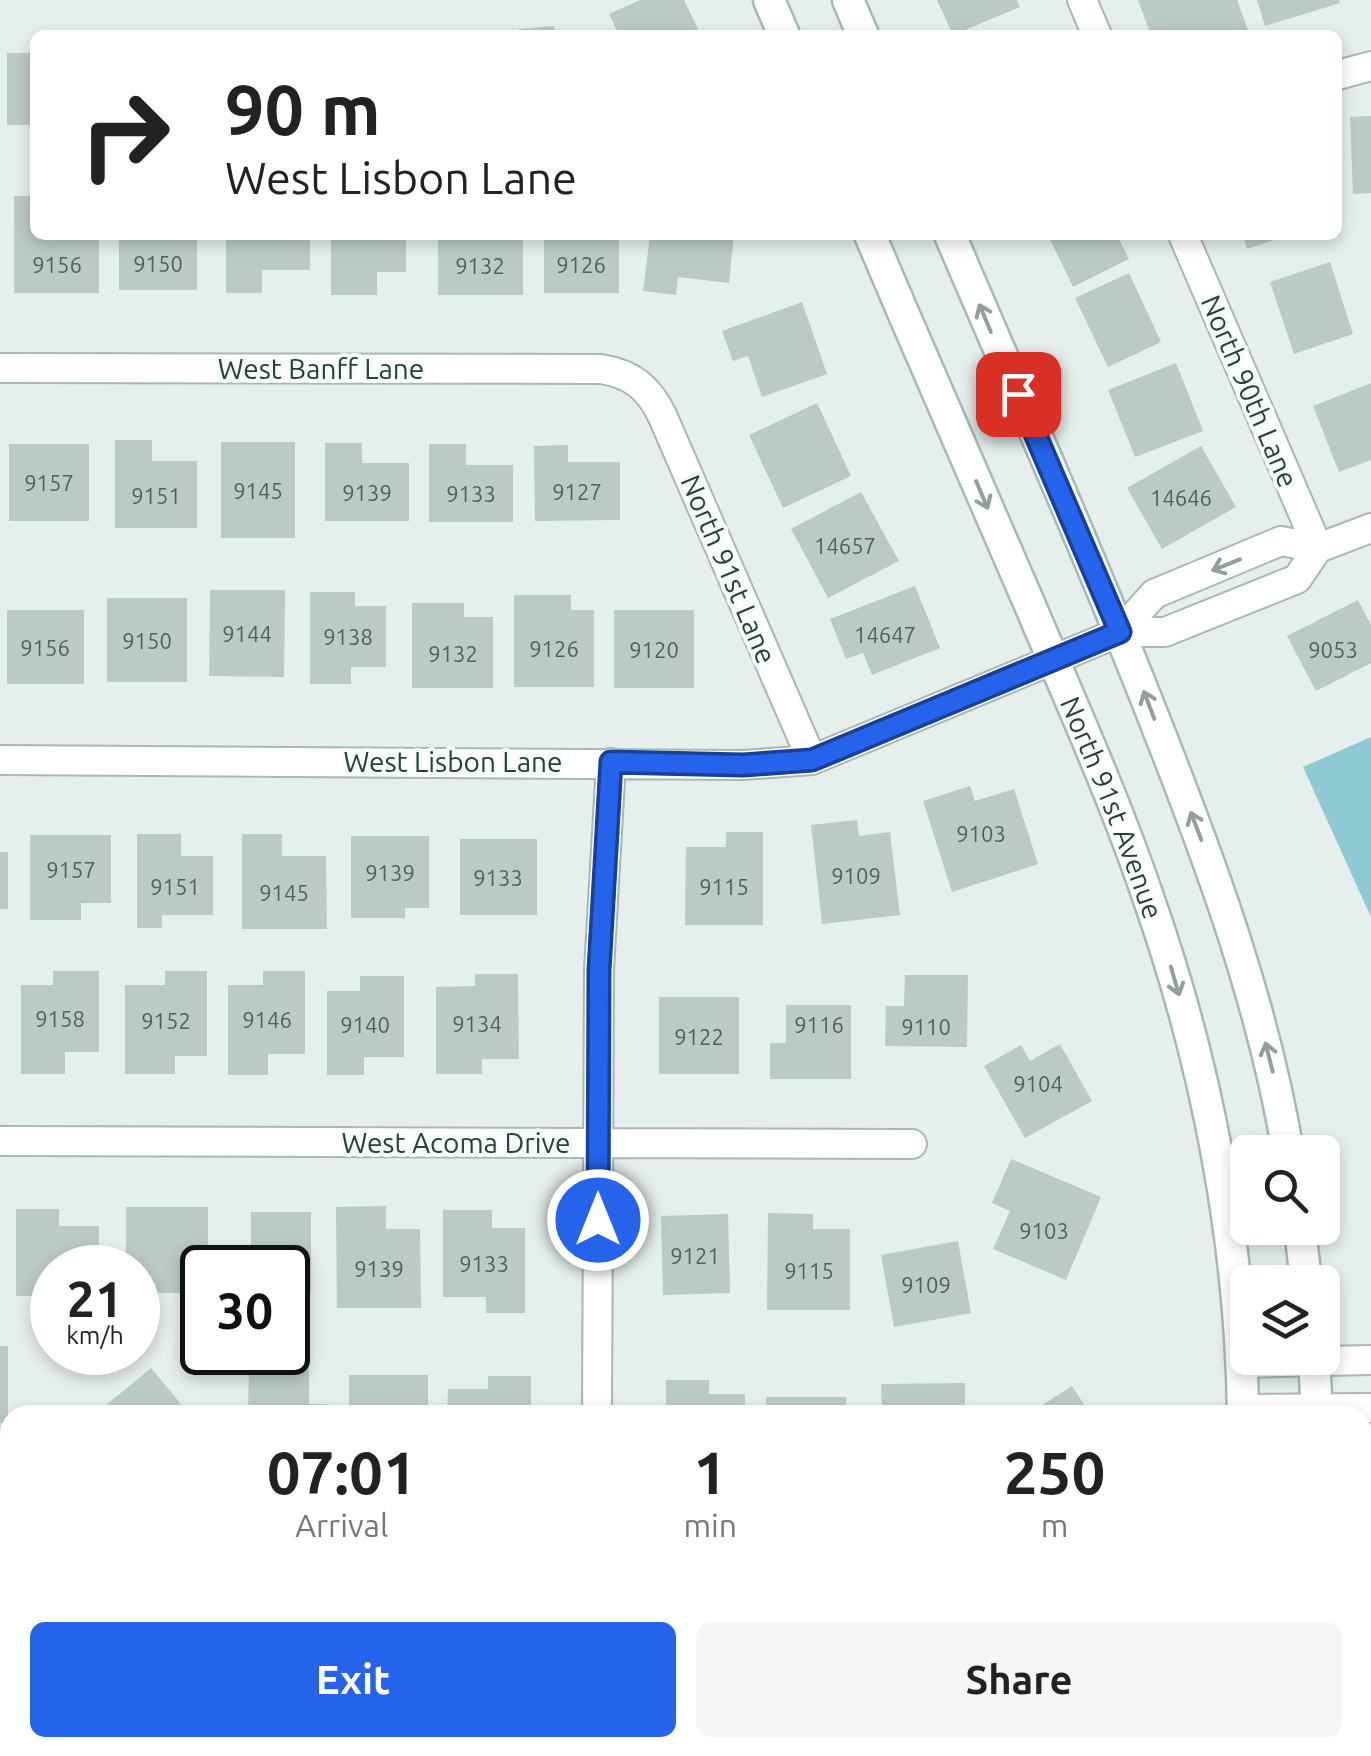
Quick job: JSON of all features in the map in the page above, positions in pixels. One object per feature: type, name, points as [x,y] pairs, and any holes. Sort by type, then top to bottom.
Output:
[{"type":"main road","points":[[769,0],[782,30]]},
{"type":"main road","points":[[848,0],[861,30]]},
{"type":"main road","name":"North 91st Avenue","points":[[872,240],[1054,660],[1143,881],[1186,1018],[1223,1198],[1230,1265]]},
{"type":"main road","points":[[952,240],[1120,632],[1216,876],[1256,1006],[1284,1135]]},
{"type":"main road","name":"North 91st Avenue","points":[[1242,1375],[1243,1405]]},
{"type":"main road","points":[[1315,1375],[1317,1405]]},
{"type":"street","points":[[1082,0],[1094,30]]},
{"type":"street","points":[[1342,73],[1371,66]]},
{"type":"street","name":"North 90th Lane","points":[[1184,240],[1318,548]]},
{"type":"street","name":"West Banff Lane","points":[[0,368],[601,368],[622,372],[640,382]]},
{"type":"street","name":"North 91st Lane","points":[[640,382],[662,415],[812,760]]},
{"type":"street","name":"West Lisbon Lane","points":[[1120,632],[1154,594],[1281,541],[1318,548],[1371,528]]},
{"type":"street","name":"West Lisbon Lane","points":[[0,760],[743,765],[812,760],[1120,632],[1165,632],[1297,578],[1318,548]]},
{"type":"street","points":[[596,1405],[599,970],[611,762]]},
{"type":"street","name":"West Acoma Drive","points":[[0,1141],[912,1144]]},
{"type":"street","points":[[1340,1360],[1371,1360]]},
{"type":"water","points":[[1371,737],[1371,917],[1303,767]]},
{"type":"building","points":[[640,0],[684,0],[699,30],[617,30],[609,14]]},
{"type":"building","points":[[937,0],[1017,0],[1020,7],[965,30],[951,30]]},
{"type":"building","points":[[1138,0],[1237,0],[1248,30],[1149,30]]},
{"type":"building","points":[[1257,0],[1339,0],[1340,3],[1265,26]]},
{"type":"building","points":[[554,26],[554,30],[519,30]]},
{"type":"building","points":[[7,53],[30,53],[30,125],[7,125]]},
{"type":"building","points":[[1371,116],[1371,193],[1353,194],[1350,117]]},
{"type":"building","points":[[14,196],[30,196],[30,240],[99,240],[99,293],[14,293]]},
{"type":"building","points":[[119,240],[197,240],[197,290],[119,290]]},
{"type":"building","points":[[226,240],[310,240],[310,270],[262,270],[262,293],[226,293]]},
{"type":"building","points":[[331,240],[406,240],[406,272],[377,272],[377,295],[331,295]]},
{"type":"building","points":[[438,240],[523,240],[523,295],[438,295]]},
{"type":"building","points":[[544,240],[619,240],[619,293],[544,293]]},
{"type":"building","points":[[649,240],[733,240],[729,283],[678,277],[676,295],[643,291]]},
{"type":"building","points":[[1050,240],[1120,240],[1129,259],[1073,287]]},
{"type":"building","points":[[1244,240],[1275,240],[1247,249]]},
{"type":"building","points":[[1330,262],[1353,334],[1294,354],[1270,282]]},
{"type":"building","points":[[1129,273],[1161,342],[1108,367],[1075,298]]},
{"type":"building","points":[[802,302],[827,374],[762,397],[748,356],[733,361],[722,331]]},
{"type":"building","points":[[1176,363],[1203,431],[1135,457],[1108,390]]},
{"type":"building","points":[[1371,383],[1371,460],[1339,472],[1313,406]]},
{"type":"building","points":[[817,403],[851,476],[783,508],[749,435]]},
{"type":"building","points":[[115,440],[152,440],[152,461],[197,461],[197,528],[115,528]]},
{"type":"building","points":[[221,442],[295,442],[295,538],[221,538]]},
{"type":"building","points":[[325,443],[362,443],[362,463],[409,463],[409,521],[325,521]]},
{"type":"building","points":[[9,444],[89,444],[89,521],[9,521]]},
{"type":"building","points":[[429,444],[466,444],[466,465],[513,465],[513,522],[429,522]]},
{"type":"building","points":[[568,445],[568,462],[620,462],[620,520],[535,521],[534,446]]},
{"type":"building","points":[[1201,446],[1236,507],[1162,549],[1127,488]]},
{"type":"building","points":[[861,492],[899,561],[828,598],[791,529]]},
{"type":"building","points":[[915,586],[940,648],[872,675],[863,653],[846,659],[830,619]]},
{"type":"building","points":[[210,590],[285,590],[284,677],[209,676]]},
{"type":"building","points":[[310,592],[355,592],[355,606],[386,606],[386,667],[351,667],[351,684],[310,684]]},
{"type":"building","points":[[514,595],[571,595],[571,610],[594,610],[594,687],[514,687]]},
{"type":"building","points":[[107,598],[187,598],[187,682],[107,682]]},
{"type":"building","points":[[1358,600],[1371,625],[1371,663],[1316,691],[1287,636]]},
{"type":"building","points":[[412,603],[464,603],[464,617],[493,617],[493,688],[412,688]]},
{"type":"building","points":[[7,610],[84,610],[84,684],[7,684]]},
{"type":"building","points":[[614,610],[694,610],[694,688],[614,688]]},
{"type":"building","points":[[970,786],[975,801],[1014,789],[1038,864],[952,892],[923,801]]},
{"type":"building","points":[[857,820],[859,836],[890,832],[900,915],[822,924],[811,825]]},
{"type":"building","points":[[726,832],[763,832],[763,925],[685,925],[686,847],[726,847]]},
{"type":"building","points":[[137,834],[181,834],[181,856],[213,856],[213,915],[162,915],[162,928],[137,928]]},
{"type":"building","points":[[242,834],[282,834],[282,856],[326,856],[327,929],[242,929]]},
{"type":"building","points":[[30,835],[111,835],[111,903],[81,903],[81,920],[30,920]]},
{"type":"building","points":[[351,836],[429,836],[429,908],[405,908],[405,918],[351,918]]},
{"type":"building","points":[[460,839],[537,839],[537,915],[460,915]]},
{"type":"building","points":[[0,852],[8,852],[8,909],[0,909]]},
{"type":"building","points":[[53,971],[99,971],[99,1052],[65,1052],[65,1074],[21,1074],[21,985],[53,985]]},
{"type":"building","points":[[165,971],[207,971],[207,1056],[175,1056],[175,1074],[125,1074],[125,985],[165,985]]},
{"type":"building","points":[[263,971],[305,971],[305,1054],[268,1054],[268,1075],[228,1075],[228,985],[263,985]]},
{"type":"building","points":[[475,974],[518,974],[519,1059],[482,1059],[482,1074],[436,1074],[436,987],[475,986]]},
{"type":"building","points":[[905,975],[968,975],[967,1047],[885,1046],[886,1006],[904,1006]]},
{"type":"building","points":[[360,976],[404,976],[404,1057],[364,1057],[364,1075],[327,1075],[327,991],[360,991]]},
{"type":"building","points":[[659,997],[739,997],[739,1074],[659,1074]]},
{"type":"building","points":[[786,1005],[851,1005],[851,1079],[770,1079],[770,1043],[786,1043]]},
{"type":"building","points":[[1060,1044],[1092,1101],[1025,1138],[984,1066],[1021,1045],[1030,1061]]},
{"type":"building","points":[[1011,1159],[1101,1197],[1066,1280],[993,1249],[1010,1211],[992,1203]]},
{"type":"building","points":[[386,1206],[386,1229],[420,1229],[421,1308],[337,1308],[336,1207]]},
{"type":"building","points":[[126,1207],[208,1207],[208,1245],[180,1245],[180,1293],[160,1293],[160,1245],[126,1245]]},
{"type":"building","points":[[16,1209],[59,1209],[59,1226],[99,1226],[99,1245],[30,1245],[30,1296],[16,1296]]},
{"type":"building","points":[[443,1210],[492,1210],[492,1228],[525,1228],[525,1313],[486,1313],[486,1297],[443,1297]]},
{"type":"building","points":[[251,1212],[311,1212],[311,1292],[310,1245],[251,1245]]},
{"type":"building","points":[[768,1213],[813,1214],[813,1229],[850,1229],[850,1310],[767,1310]]},
{"type":"building","points":[[728,1214],[730,1293],[663,1295],[661,1216]]},
{"type":"building","points":[[958,1241],[971,1313],[894,1327],[881,1255]]},
{"type":"building","points":[[0,1346],[8,1346],[8,1405],[0,1405]]},
{"type":"building","points":[[143,1375],[157,1375],[182,1405],[106,1405]]},
{"type":"building","points":[[249,1375],[309,1375],[309,1404],[327,1405],[248,1405]]},
{"type":"building","points":[[349,1375],[428,1375],[428,1405],[349,1405]]},
{"type":"building","points":[[488,1376],[531,1376],[531,1405],[447,1405],[448,1389],[488,1389]]},
{"type":"building","points":[[666,1380],[709,1380],[709,1394],[745,1394],[745,1405],[666,1405]]},
{"type":"building","points":[[965,1383],[965,1405],[882,1405],[881,1384]]},
{"type":"building","points":[[1072,1386],[1084,1405],[1043,1405]]},
{"type":"building","points":[[766,1397],[846,1397],[846,1405],[766,1405]]},
{"type":"route","points":[[598,1220],[599,970],[611,762],[743,765],[812,760],[1120,632],[1018,394]]}]
